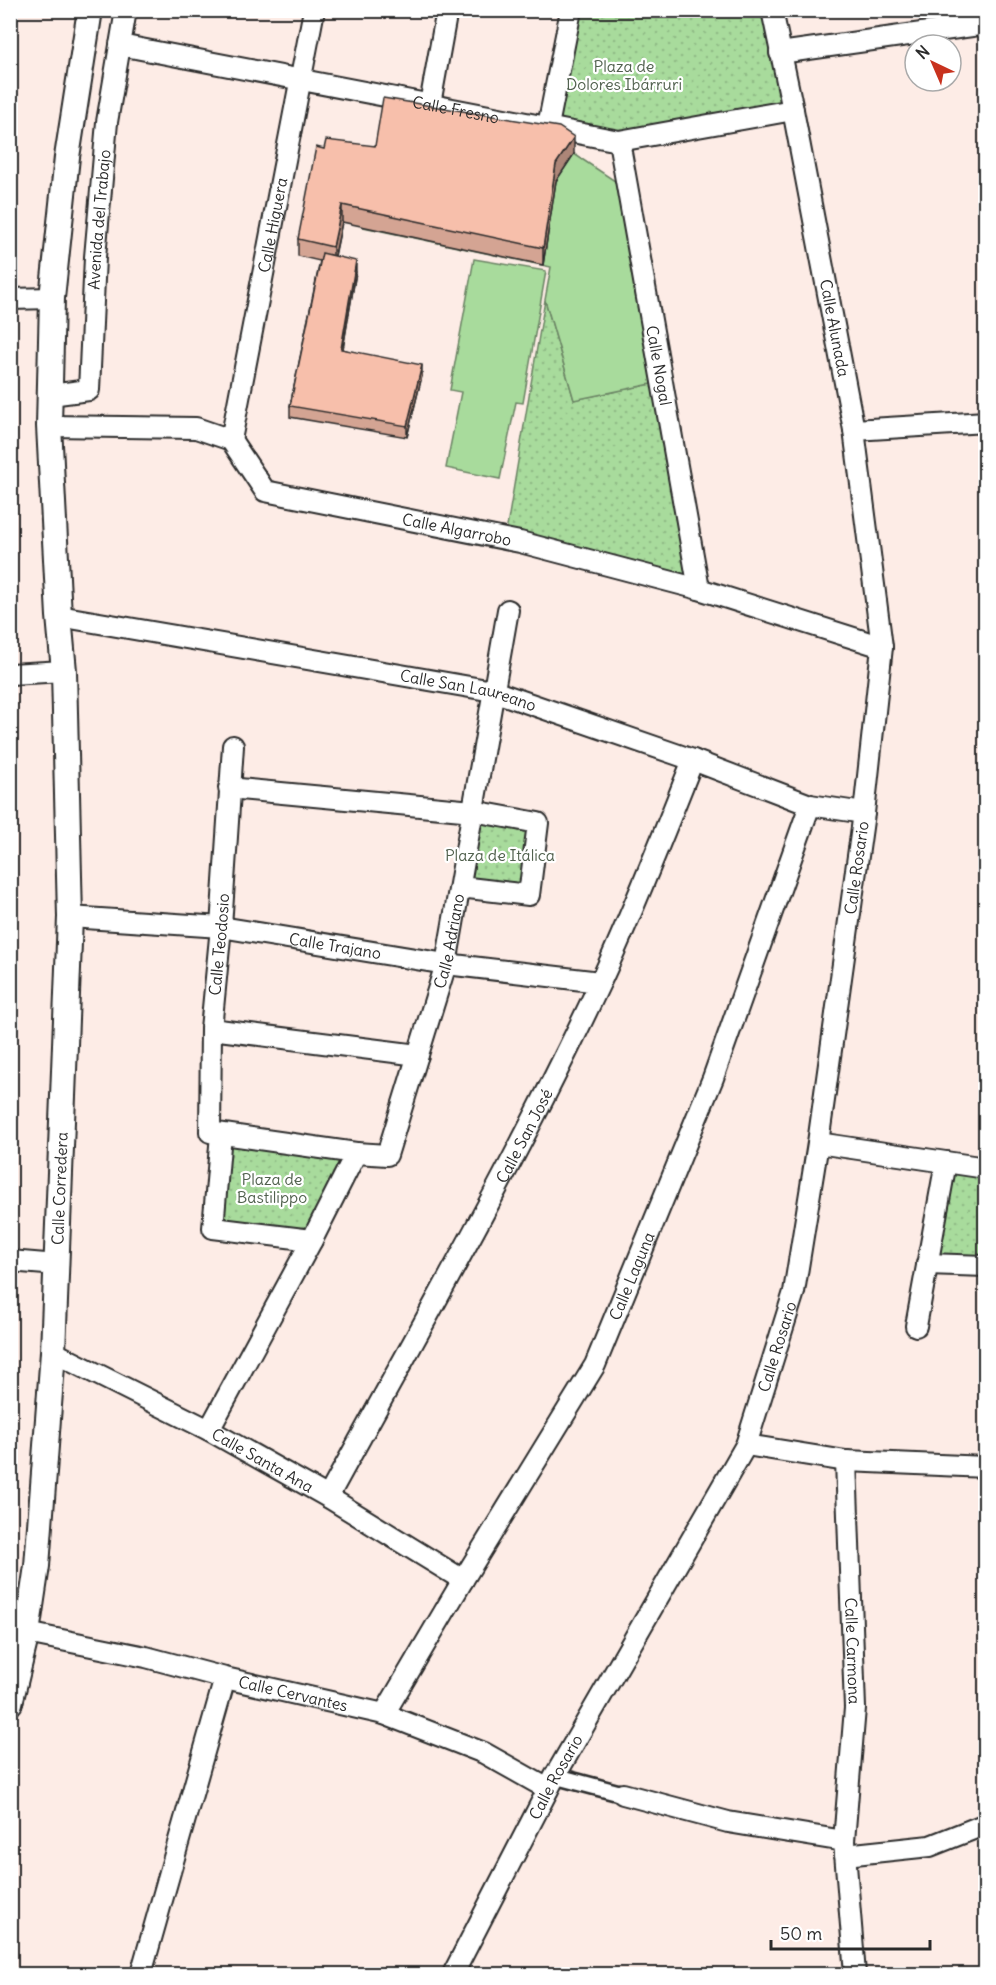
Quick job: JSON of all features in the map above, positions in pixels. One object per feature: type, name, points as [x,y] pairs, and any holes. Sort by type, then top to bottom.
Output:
[{"type":"street","points":[[10,674],[64,671],[49,426],[52,298],[67,157],[90,10]]},
{"type":"street","name":"Avenida del Trabajo","points":[[50,395],[89,390],[95,257],[107,122],[126,10]]},
{"type":"street","name":"Calle Higuera","points":[[231,440],[314,10]]},
{"type":"street","points":[[430,104],[447,10]]},
{"type":"street","points":[[549,126],[571,10]]},
{"type":"street","name":"Calle Alunada","points":[[772,10],[854,430],[882,647]]},
{"type":"street","points":[[780,53],[986,24]]},
{"type":"street","name":"Calle Fresno","points":[[120,45],[619,141],[793,110]]},
{"type":"street","name":"Calle Nogal","points":[[619,141],[699,589]]},
{"type":"street","points":[[10,299],[52,298]]},
{"type":"street","points":[[854,430],[986,422]]},
{"type":"street","points":[[49,426],[196,428],[231,440]]},
{"type":"street","name":"Calle Algarrobo","points":[[231,440],[265,491],[506,539],[699,589],[882,647]]},
{"type":"street","name":"Calle Adriano","points":[[356,1153],[387,1155],[446,964],[508,610]]},
{"type":"street","name":"Calle San Laureano","points":[[59,616],[493,691],[693,760],[810,805],[864,813]]},
{"type":"street","name":"Calle Rosario","points":[[460,1973],[552,1782],[746,1445],[795,1292],[864,813],[882,647]]},
{"type":"street","name":"Calle Corredera","points":[[10,1704],[27,1633],[37,1566],[53,1353],[70,917],[64,671]]},
{"type":"street","name":"Calle Teodosio","points":[[220,1134],[210,1132],[211,1029],[221,927],[233,746]]},
{"type":"street","name":"Calle San José","points":[[328,1497],[536,1115],[600,982],[651,866],[693,760]]},
{"type":"street","points":[[230,788],[473,811],[538,823],[529,895],[460,887]]},
{"type":"street","name":"Calle Laguna","points":[[384,1714],[595,1365],[713,1078],[810,805]]},
{"type":"street","name":"Calle Trajano","points":[[70,917],[221,927],[446,964],[600,982]]},
{"type":"street","points":[[211,1029],[418,1054]]},
{"type":"street","points":[[209,1430],[312,1240],[356,1153],[220,1134],[213,1228],[312,1240]]},
{"type":"street","points":[[818,1143],[986,1168]]},
{"type":"street","points":[[916,1326],[946,1162]]},
{"type":"street","points":[[10,1261],[57,1265]]},
{"type":"street","points":[[927,1264],[986,1266]]},
{"type":"street","name":"Calle Santa Ana","points":[[53,1353],[209,1430],[328,1497],[463,1580]]},
{"type":"street","points":[[746,1445],[846,1461],[986,1467]]},
{"type":"street","name":"Calle Carmona","points":[[846,1461],[855,1708],[844,1848],[855,1974]]},
{"type":"street","name":"Calle Cervantes","points":[[27,1633],[146,1657],[225,1678],[384,1714],[552,1782]]},
{"type":"street","points":[[141,1974],[225,1678]]},
{"type":"street","points":[[552,1782],[623,1794],[728,1822],[844,1848],[930,1846],[986,1824]]},
{"type":"green space","name":"Plaza de Dolores Ibárruri","points":[[571,11],[772,11],[793,110],[619,141],[548,126]]},
{"type":"green space","points":[[559,144],[627,189],[661,382],[574,400],[545,300],[551,267],[363,227]]},
{"type":"green space","points":[[474,259],[546,271],[523,403],[516,402],[500,479],[446,468],[461,392],[450,390]]},
{"type":"green space","points":[[545,300],[574,400],[661,382],[699,589],[505,539]]},
{"type":"green space","name":"Plaza de Itálica","points":[[473,811],[538,823],[529,895],[460,887]]},
{"type":"green space","name":"Plaza de Bastilippo","points":[[221,1134],[356,1153],[312,1240],[213,1228]]},
{"type":"green space","points":[[946,1162],[985,1168],[985,1266],[927,1264]]},
{"type":"building","points":[[383,98],[559,127],[574,137],[556,164],[543,248],[342,205],[333,247],[298,239],[316,147],[324,149],[326,140],[375,146]]},
{"type":"building","points":[[322,253],[356,261],[341,349],[422,365],[407,426],[290,406]]}]
